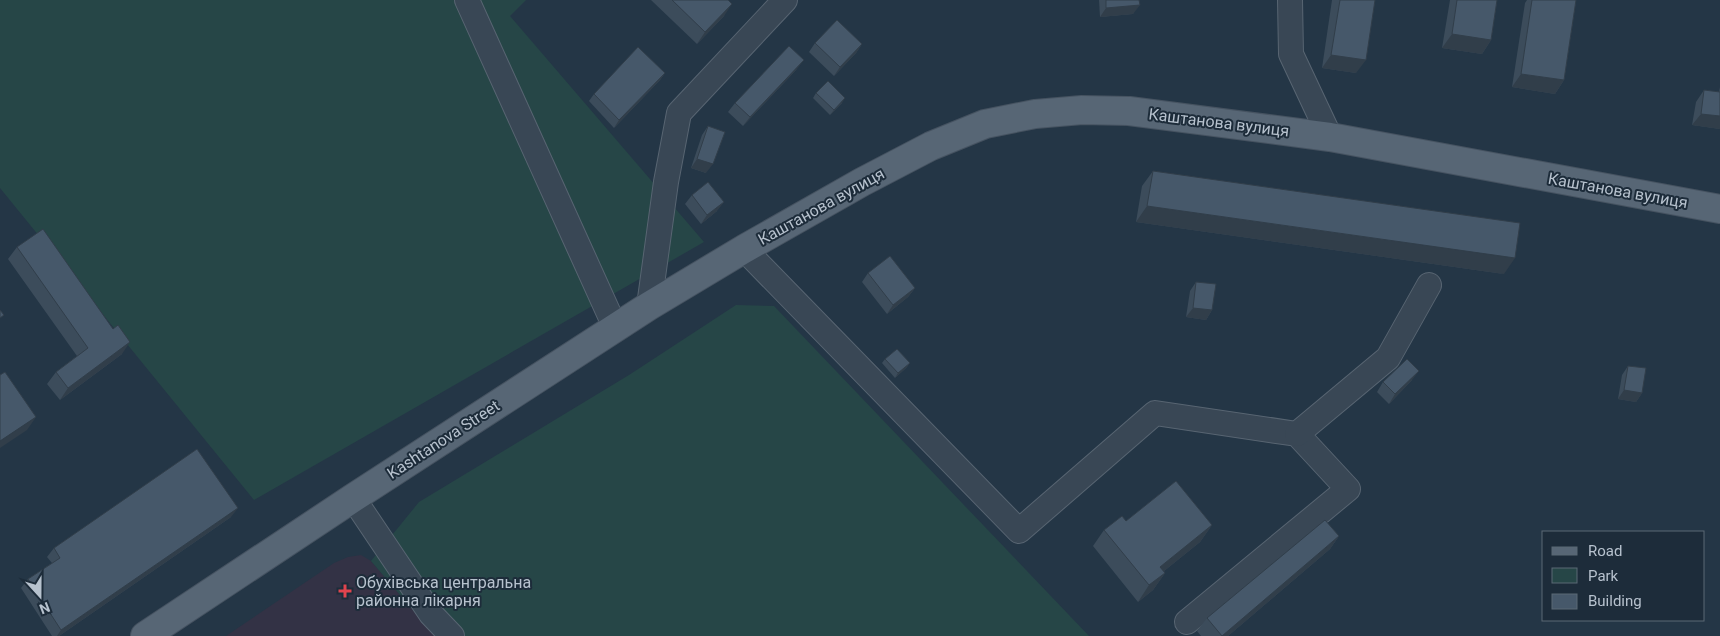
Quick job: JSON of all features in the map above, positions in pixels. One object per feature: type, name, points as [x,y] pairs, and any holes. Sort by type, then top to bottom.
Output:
[{"type":"main road","name":"Каштанова вулиця","points":[[744,249],[862,182],[959,133],[985,124],[1035,114],[1082,110],[1129,111],[1330,137],[1720,209]]},
{"type":"main road","name":"Kashtanova Street","points":[[145,636],[615,327],[744,249]]},
{"type":"street","points":[[467,0],[615,327]]},
{"type":"street","points":[[650,306],[666,182],[679,113],[785,0]]},
{"type":"street","points":[[1290,0],[1291,54],[1330,137]]},
{"type":"street","points":[[744,249],[1019,531],[1155,413],[1297,434],[1348,488],[1187,622]]},
{"type":"street","points":[[1297,434],[1388,358],[1429,285]]},
{"type":"street","points":[[353,498],[431,614],[452,636]]},
{"type":"shaded area","name":"Обухівська центральна районна лікарня","points":[[361,555],[371,561],[435,636],[226,636],[334,563],[348,557]]},
{"type":"green space","points":[[0,0],[526,0],[510,16],[704,242],[254,500],[0,188]]},
{"type":"green space","points":[[736,305],[774,306],[1089,636],[435,636],[371,561],[419,502],[629,375]]},
{"type":"building","points":[[672,0],[728,0],[732,4],[705,32]]},
{"type":"building","points":[[1106,0],[1139,0],[1140,5],[1106,8]]},
{"type":"building","points":[[1340,0],[1375,0],[1366,60],[1331,55]]},
{"type":"building","points":[[1457,0],[1497,0],[1491,40],[1452,34]]},
{"type":"building","points":[[1532,0],[1576,0],[1564,80],[1521,74]]},
{"type":"building","points":[[837,20],[862,44],[840,67],[815,43]]},
{"type":"building","points":[[789,46],[804,60],[750,117],[735,103]]},
{"type":"building","points":[[638,47],[665,73],[619,120],[594,94]]},
{"type":"building","points":[[828,81],[845,98],[834,110],[816,93]]},
{"type":"building","points":[[1704,90],[1720,92],[1720,116],[1701,114]]},
{"type":"building","points":[[708,126],[725,132],[713,164],[697,159]]},
{"type":"building","points":[[1153,171],[1520,223],[1515,258],[1147,206]]},
{"type":"building","points":[[708,182],[724,202],[707,215],[692,195]]},
{"type":"building","points":[[43,229],[113,329],[118,325],[130,342],[68,388],[56,372],[88,348],[17,247]]},
{"type":"building","points":[[890,256],[915,288],[893,305],[868,273]]},
{"type":"building","points":[[1196,282],[1216,284],[1212,310],[1193,308]]},
{"type":"building","points":[[0,310],[4,315],[0,318]]},
{"type":"building","points":[[897,349],[910,363],[898,373],[885,359]]},
{"type":"building","points":[[1407,359],[1419,371],[1395,394],[1383,382]]},
{"type":"building","points":[[1628,366],[1646,368],[1642,393],[1624,390]]},
{"type":"building","points":[[5,372],[36,417],[0,441],[0,375]]},
{"type":"building","points":[[197,449],[238,508],[61,630],[28,579],[60,558],[54,548]]},
{"type":"building","points":[[1176,481],[1212,525],[1160,567],[1165,573],[1149,585],[1104,530],[1122,516],[1126,521]]},
{"type":"building","points":[[1325,520],[1339,536],[1222,636],[1207,618]]},
{"type":"place","name":"Обухівська центральна районна лікарня","points":[[345,591]]}]
